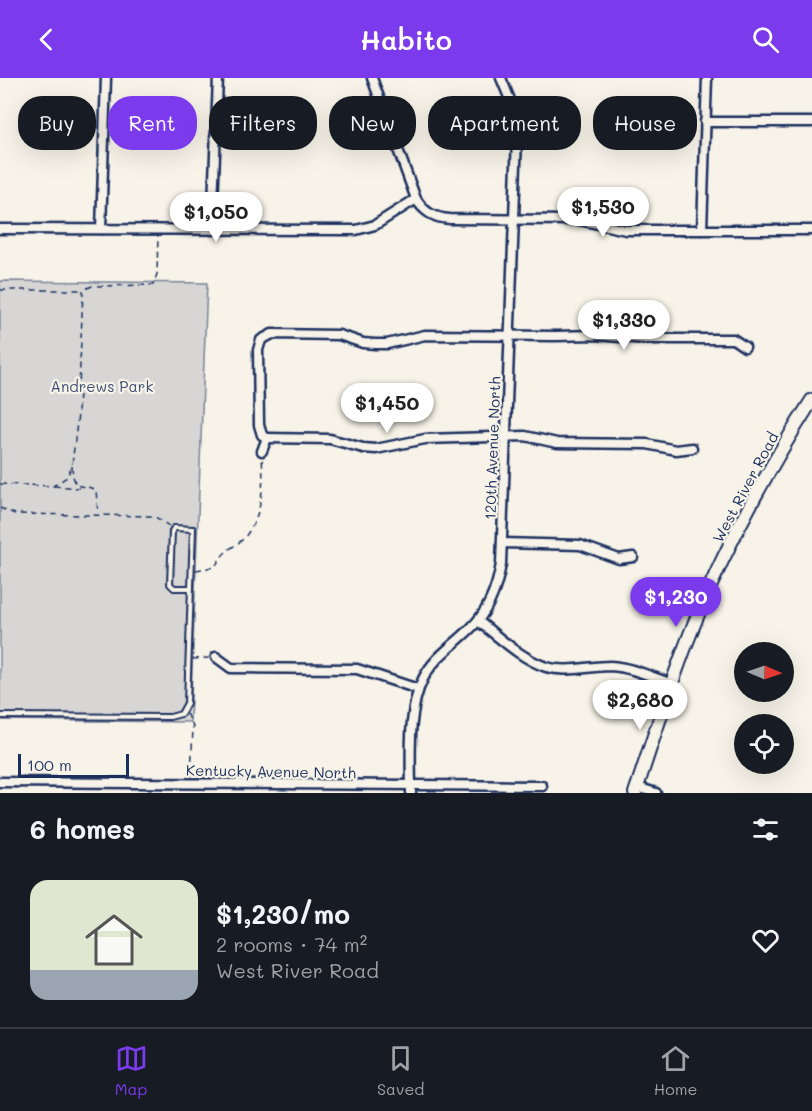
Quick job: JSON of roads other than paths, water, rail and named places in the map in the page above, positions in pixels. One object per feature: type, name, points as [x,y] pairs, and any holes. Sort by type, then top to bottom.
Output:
[{"type":"main road","name":"West River Road","points":[[636,790],[697,617],[734,538],[779,454],[812,400]]},
{"type":"street","points":[[101,229],[106,78]]},
{"type":"street","points":[[217,96],[218,78]]},
{"type":"street","points":[[372,78],[416,199],[424,209],[442,218],[579,220],[626,230],[812,230]]},
{"type":"street","name":"120th Avenue North","points":[[411,789],[413,716],[418,689],[439,656],[478,621],[486,610],[499,579],[510,335],[516,122],[508,92],[501,78]]},
{"type":"street","points":[[702,230],[707,78]]},
{"type":"street","points":[[705,122],[812,122]]},
{"type":"street","points":[[212,230],[215,150]]},
{"type":"street","points":[[0,229],[363,229],[375,225],[416,199]]},
{"type":"street","points":[[692,448],[676,450],[647,444],[557,443],[525,436],[506,436],[425,439],[376,449],[330,439],[267,438],[262,435],[259,425],[258,350],[261,340],[272,334],[332,335],[375,345],[425,335],[594,335],[646,339],[733,339],[745,346]]},
{"type":"street","points":[[262,451],[267,438]]},
{"type":"street","points":[[502,543],[580,545],[619,559],[633,557]]},
{"type":"street","points":[[478,621],[526,658],[548,667],[574,670],[611,666],[672,684]]},
{"type":"street","points":[[216,657],[231,668],[357,669],[418,689]]},
{"type":"street","name":"Kentucky Avenue North","points":[[0,782],[411,789],[542,786]]},
{"type":"street","points":[[636,790],[656,793]]},
{"type":"lane","points":[[0,716],[170,717],[183,712],[187,703],[188,658],[192,569],[193,529],[173,529],[170,584],[174,588],[191,588]]},
{"type":"park label","name":"Andrews Park","points":[[102,386]]}]
